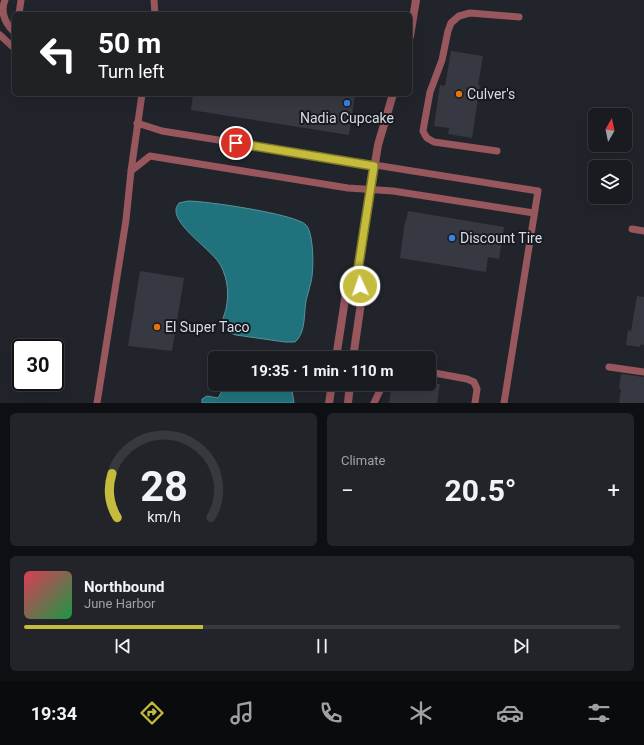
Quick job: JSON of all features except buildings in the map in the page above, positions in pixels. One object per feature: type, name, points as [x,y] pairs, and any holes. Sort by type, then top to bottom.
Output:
[{"type":"street","points":[[412,24],[416,0]]},
{"type":"street","points":[[355,351],[362,296],[357,276],[374,166],[381,134],[392,96]]},
{"type":"street","points":[[337,351],[346,293],[357,276]]},
{"type":"street","points":[[329,403],[331,391]]},
{"type":"street","points":[[348,403],[349,391]]},
{"type":"lane","points":[[5,0],[2,7],[2,15],[12,30]]},
{"type":"lane","points":[[19,12],[21,0]]},
{"type":"lane","points":[[154,0],[155,12]]},
{"type":"lane","points":[[497,151],[434,142],[427,138],[423,131],[430,92],[442,60],[449,26],[453,20],[463,14],[470,13],[519,17]]},
{"type":"lane","points":[[0,35],[12,46]]},
{"type":"lane","points":[[97,403],[126,220],[137,123],[142,96]]},
{"type":"lane","points":[[137,123],[162,131],[538,191],[504,403]]},
{"type":"lane","points":[[131,171],[150,156],[348,188],[393,191],[534,214]]},
{"type":"lane","points":[[632,229],[644,231]]},
{"type":"lane","points":[[609,367],[644,372]]},
{"type":"lane","points":[[436,373],[467,379],[474,382],[477,389],[475,403]]},
{"type":"lane","points":[[374,403],[380,391]]},
{"type":"water","points":[[188,201],[213,203],[269,213],[299,221],[306,225],[309,229],[312,244],[312,277],[306,303],[303,327],[299,338],[295,342],[236,335],[226,330],[223,320],[228,292],[221,266],[217,260],[187,231],[177,216],[176,208],[179,203]]},
{"type":"water","points":[[222,391],[292,391],[294,403],[202,403],[202,399],[207,396],[218,398]]},
{"type":"place","name":"Culver's","points":[[459,94]]},
{"type":"place","name":"Nadia Cupcake","points":[[347,103]]},
{"type":"place","name":"Discount Tire","points":[[452,238]]},
{"type":"place","name":"El Super Taco","points":[[157,327]]},
{"type":"route","points":[[236,143],[374,166],[357,276],[360,286]]}]
